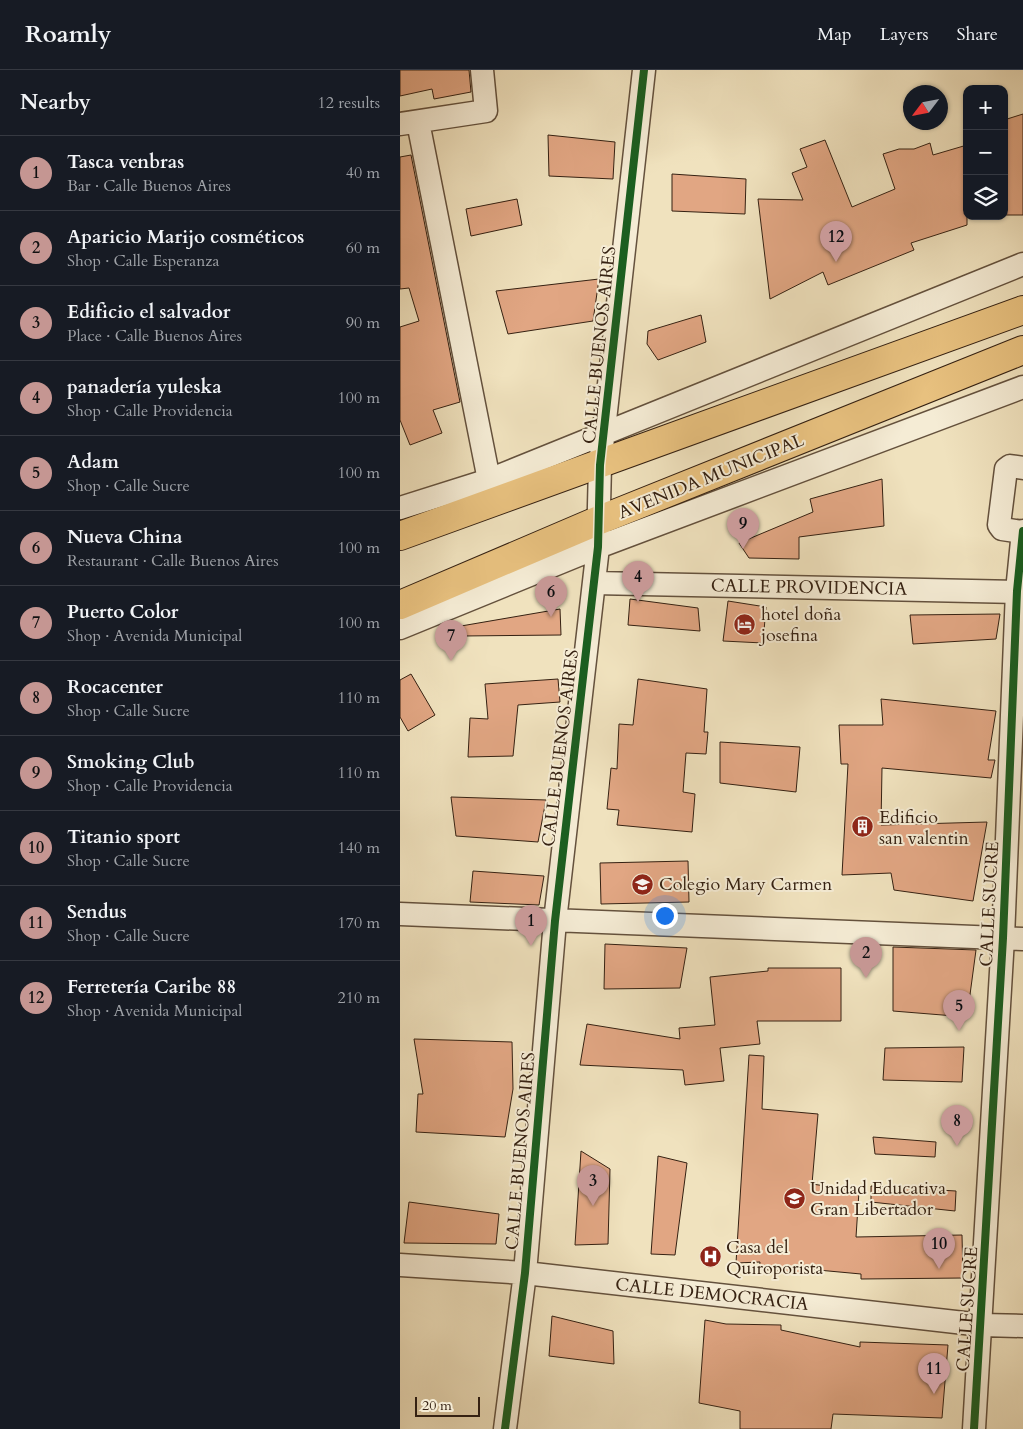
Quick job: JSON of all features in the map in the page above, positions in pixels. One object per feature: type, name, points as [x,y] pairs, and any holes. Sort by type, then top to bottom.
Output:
[{"type":"highway","points":[[400,536],[1023,310]]},
{"type":"highway","name":"AVENIDA MUNICIPAL","points":[[400,605],[598,534],[1023,350]]},
{"type":"street","points":[[482,70],[486,111],[409,123],[489,480]]},
{"type":"street","name":"CALLE BUENOS AIRES","points":[[505,1429],[524,1273],[555,921],[594,582],[598,534],[600,465],[644,70]]},
{"type":"street","points":[[400,508],[489,480],[1023,264]]},
{"type":"street","name":"AVENIDA MUNICIPAL","points":[[400,628],[598,534],[1023,387]]},
{"type":"street","points":[[1023,468],[1010,466],[1006,469],[999,524],[1002,529],[1023,531]]},
{"type":"street","name":"CALLE SUCRE","points":[[974,1429],[1013,939],[1020,592],[1023,531]]},
{"type":"street","name":"CALLE PROVIDENCIA","points":[[594,582],[1020,592]]},
{"type":"street","points":[[400,914],[1013,939]]},
{"type":"street","name":"CALLE DEMOCRACIA","points":[[400,1265],[524,1273],[982,1325],[1023,1326]]},
{"type":"building","points":[[400,70],[469,70],[471,92],[434,99],[432,89],[400,96]]},
{"type":"building","points":[[1023,114],[1023,215],[1008,215],[1008,119]]},
{"type":"building","points":[[548,135],[615,142],[613,179],[549,176]]},
{"type":"building","points":[[825,140],[852,207],[895,189],[883,154],[899,149],[914,149],[930,143],[933,155],[963,146],[963,220],[967,220],[967,225],[911,243],[914,250],[828,285],[823,272],[770,299],[758,199],[803,200],[792,173],[807,167],[800,149]]},
{"type":"building","points":[[411,155],[460,402],[433,410],[442,433],[410,445],[400,420],[400,327],[419,321],[409,288],[400,289],[400,157]]},
{"type":"building","points":[[672,174],[746,179],[745,214],[672,211]]},
{"type":"building","points":[[517,199],[522,225],[471,236],[466,209]]},
{"type":"building","points":[[599,279],[593,321],[508,334],[496,291]]},
{"type":"building","points":[[701,315],[706,342],[658,360],[647,344],[648,331]]},
{"type":"building","points":[[882,479],[884,526],[799,537],[799,559],[749,558],[739,543],[813,512],[810,499]]},
{"type":"building","points":[[630,599],[698,608],[700,631],[628,625]]},
{"type":"building","name":"hotel doña josefina","points":[[728,601],[766,607],[763,643],[723,641]]},
{"type":"building","points":[[560,609],[561,635],[462,636],[461,626]]},
{"type":"building","points":[[1000,614],[996,639],[913,644],[910,615]]},
{"type":"building","points":[[411,674],[435,715],[408,731],[400,717],[400,680]]},
{"type":"building","points":[[558,679],[560,702],[518,705],[513,756],[468,757],[470,718],[488,719],[485,684]]},
{"type":"building","points":[[638,679],[707,689],[704,732],[708,732],[706,754],[686,753],[683,792],[695,794],[692,832],[617,825],[619,810],[607,809],[611,768],[617,769],[619,724],[633,725]]},
{"type":"building","points":[[881,699],[996,711],[988,760],[995,760],[991,778],[882,768],[881,825],[987,822],[973,901],[894,890],[891,873],[842,875],[848,764],[841,764],[839,725],[883,725]]},
{"type":"building","points":[[720,742],[800,747],[796,792],[720,783]]},
{"type":"building","points":[[451,797],[546,800],[538,842],[456,836]]},
{"type":"building","name":"Colegio Mary Carmen","points":[[688,861],[689,902],[601,904],[600,863]]},
{"type":"building","points":[[473,871],[544,876],[539,905],[470,902]]},
{"type":"building","points":[[605,944],[687,948],[680,988],[604,989]]},
{"type":"building","points":[[893,947],[976,950],[967,1017],[893,1011]]},
{"type":"building","points":[[768,968],[841,968],[841,1021],[757,1021],[760,1044],[720,1048],[724,1081],[685,1085],[683,1070],[580,1065],[587,1024],[680,1039],[679,1028],[715,1025],[710,977],[768,971]]},
{"type":"building","points":[[414,1039],[512,1042],[513,1089],[505,1137],[416,1132],[418,1094],[423,1094]]},
{"type":"building","points":[[964,1047],[962,1082],[883,1080],[885,1048]]},
{"type":"building","points":[[749,1055],[764,1056],[762,1109],[818,1114],[812,1184],[859,1191],[856,1237],[962,1235],[963,1278],[861,1279],[861,1274],[807,1269],[807,1274],[759,1269],[760,1262],[736,1263]]},
{"type":"building","points":[[873,1137],[936,1142],[935,1157],[875,1154]]},
{"type":"building","points":[[581,1151],[610,1169],[608,1244],[575,1245]]},
{"type":"building","points":[[658,1156],[687,1163],[675,1255],[651,1254]]},
{"type":"building","points":[[871,1186],[956,1191],[955,1211],[871,1202]]},
{"type":"building","points":[[409,1202],[499,1214],[496,1244],[404,1243]]},
{"type":"building","points":[[552,1316],[613,1331],[614,1364],[549,1356]]},
{"type":"building","points":[[705,1320],[726,1324],[781,1325],[781,1330],[860,1347],[860,1342],[948,1345],[942,1418],[833,1414],[831,1429],[740,1429],[740,1411],[699,1403]]},
{"type":"cycle path","points":[[505,1429],[525,1273],[555,921],[598,547],[600,465],[644,70]]},
{"type":"cycle path","points":[[974,1429],[1003,938],[1017,591],[1023,531]]},
{"type":"place","name":"Ferretería Caribe 88","points":[[836,262]]},
{"type":"place","name":"Smoking Club","points":[[743,549]]},
{"type":"place","name":"panadería yuleska","points":[[638,602]]},
{"type":"place","name":"Nueva China","points":[[551,617]]},
{"type":"place","name":"hotel doña josefina","points":[[745,624]]},
{"type":"place","name":"Puerto Color","points":[[451,661]]},
{"type":"place","name":"Edificio san valentin","points":[[863,827]]},
{"type":"place","name":"Colegio Mary Carmen","points":[[643,884]]},
{"type":"place","name":"Tasca venbras","points":[[531,946]]},
{"type":"place","name":"Aparicio Marijo cosméticos","points":[[866,978]]},
{"type":"place","name":"Adam","points":[[959,1031]]},
{"type":"place","name":"Rocacenter","points":[[957,1146]]},
{"type":"place","name":"Unidad Educativa Gran Libertador","points":[[794,1198]]},
{"type":"place","name":"Edificio el salvador","points":[[593,1206]]},
{"type":"place","name":"Casa del Quiroporista","points":[[710,1257]]},
{"type":"place","name":"Titanio sport","points":[[939,1269]]},
{"type":"place","name":"Sendus","points":[[934,1394]]}]
